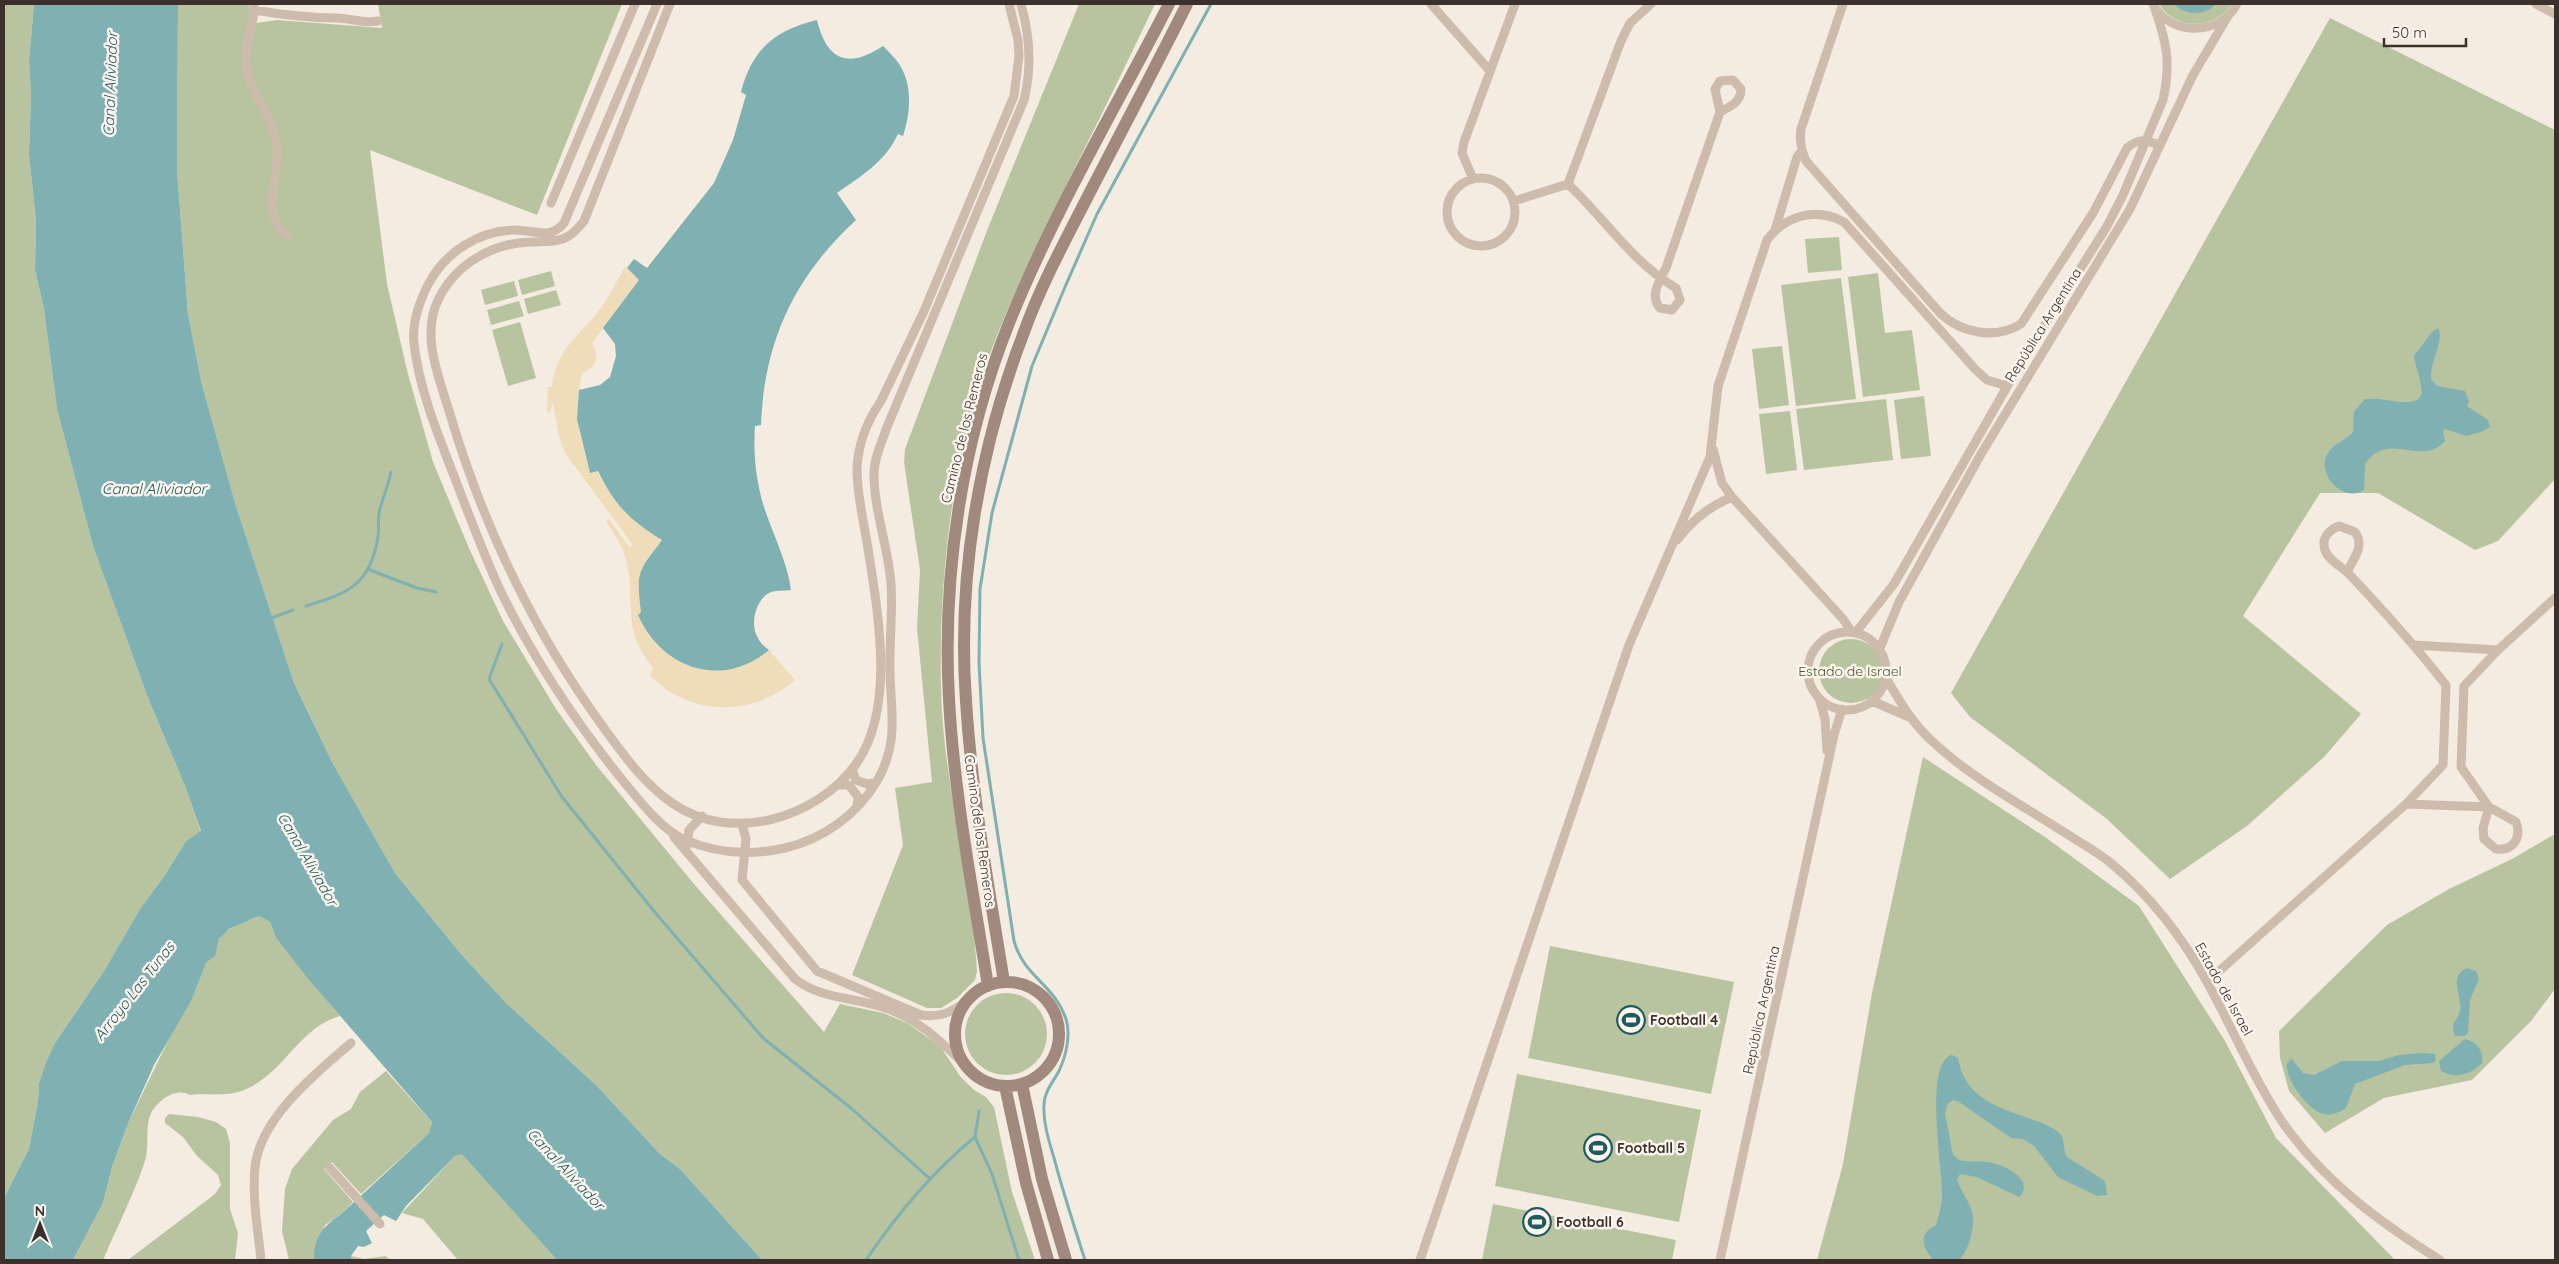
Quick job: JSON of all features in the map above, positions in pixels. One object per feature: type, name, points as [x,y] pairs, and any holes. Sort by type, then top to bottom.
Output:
[{"type":"main road","name":"Camino de los Remeros","points":[[988,986],[954,758],[949,701],[949,591],[965,476],[981,411],[1009,324],[1040,253],[1169,4]]},
{"type":"main road","name":"Camino de los Remeros","points":[[1004,982],[980,822],[965,700],[966,592],[980,487],[997,416],[1024,330],[1055,260],[1187,4]]},
{"type":"main road","points":[[1004,982],[1019,984],[1033,989],[1044,997],[1053,1008],[1060,1036],[1058,1050],[1042,1074],[1022,1084],[1005,1086],[989,1083],[976,1076],[966,1066],[959,1054],[955,1040],[960,1012],[968,1000],[988,986],[1004,982]]},
{"type":"main road","points":[[1022,1084],[1042,1179],[1066,1260]]},
{"type":"main road","points":[[1005,1086],[1026,1183],[1048,1260]]},
{"type":"street","points":[[551,203],[635,4]]},
{"type":"street","points":[[657,4],[564,223],[558,231],[546,234],[511,230],[482,235],[462,246],[441,265],[429,282],[419,306],[414,340],[426,398],[438,436],[502,594],[545,669],[592,741],[637,797],[664,825],[795,980],[807,989],[825,995],[882,1007],[906,1016],[940,1040],[966,1066]]},
{"type":"street","points":[[670,4],[584,221],[568,237],[551,242],[528,242],[493,248],[465,264],[440,295],[434,311],[430,348],[467,470],[505,563],[573,685],[640,776],[674,805],[719,822],[742,824],[777,819],[803,809],[838,785],[844,783],[855,790],[857,806]]},
{"type":"street","points":[[838,785],[858,762],[874,728],[879,704],[880,681],[873,585],[857,470],[863,436],[924,311],[1014,96],[1019,56],[1018,40],[1009,4]]},
{"type":"street","points":[[664,825],[687,840],[744,854],[798,844],[841,823],[875,783],[890,752],[894,730],[890,675],[891,581],[876,493],[874,472],[876,458],[887,427],[1024,100],[1030,61],[1026,22],[1021,4]]},
{"type":"street","points":[[1431,4],[1490,71]]},
{"type":"street","points":[[1473,179],[1462,153],[1464,142],[1515,4]]},
{"type":"street","points":[[1568,184],[1621,41],[1630,23],[1651,4]]},
{"type":"street","points":[[1843,4],[1801,129],[1799,141],[1802,151],[1806,161],[1940,314],[1958,327],[1970,331],[1990,333],[2012,330],[2021,324],[2093,213],[2127,148],[2135,141],[2146,139],[2160,146]]},
{"type":"street","name":"República Argentina","points":[[1880,648],[1899,602],[1981,454],[2122,224],[2193,74],[2237,4]]},
{"type":"street","points":[[2536,4],[2555,14]]},
{"type":"street","points":[[2154,6],[2165,19],[2177,26],[2190,29],[2204,28],[2217,24],[2228,16]]},
{"type":"street","name":"República Argentina","points":[[1853,631],[1894,584],[2020,364],[2112,218],[2163,100],[2168,71],[2167,48],[2154,6]]},
{"type":"street","points":[[287,236],[277,228],[272,210],[277,145],[249,80],[245,62],[254,7],[318,20],[337,18],[354,22],[378,21]]},
{"type":"street","points":[[1568,184],[1644,266],[1661,278],[1720,112]]},
{"type":"street","points":[[1775,230],[1797,158],[1802,151]]},
{"type":"street","points":[[1473,179],[1493,180],[1509,192],[1514,201],[1514,221],[1504,238],[1485,246],[1465,242],[1451,228],[1447,208],[1456,190],[1473,179]]},
{"type":"street","points":[[1514,201],[1568,184]]},
{"type":"street","points":[[1420,1260],[1425,1240],[1626,654],[1668,552],[1707,466],[1718,386],[1767,240],[1775,230],[1786,222],[1804,216],[1821,213],[1844,222],[1976,369],[1987,380],[2007,386]]},
{"type":"street","points":[[2112,218],[2122,224]]},
{"type":"street","points":[[2020,364],[2031,372]]},
{"type":"street","points":[[1711,443],[1722,483],[1732,497],[1853,631],[1871,639],[1880,648],[1886,660],[1886,678],[1879,695],[1860,708],[1842,710],[1825,703],[1819,698],[1810,683],[1808,670],[1810,657],[1816,646],[1826,637],[1838,632],[1853,631]]},
{"type":"street","points":[[1668,552],[1684,531],[1700,515],[1718,502],[1732,497]]},
{"type":"street","points":[[1929,521],[1941,526]]},
{"type":"street","points":[[2207,982],[2406,804],[2443,765],[2446,685],[2414,645],[2347,572],[2324,550],[2328,532],[2339,526],[2354,532],[2359,542],[2358,553],[2347,572]]},
{"type":"street","points":[[2489,807],[2483,828],[2484,839],[2496,850],[2513,845],[2518,834],[2516,822],[2489,807],[2461,767],[2464,686],[2498,650],[2555,598]]},
{"type":"street","points":[[2414,645],[2498,650]]},
{"type":"street","name":"Estado de Israel","points":[[1886,678],[1911,718],[1932,741],[1963,765],[2112,863],[2170,926],[2207,982],[2244,1056],[2280,1118],[2310,1157],[2343,1192],[2364,1209],[2440,1260]]},
{"type":"street","points":[[2446,685],[2464,686]]},
{"type":"street","name":"República Argentina","points":[[1819,698],[1824,719],[1828,766]]},
{"type":"street","name":"Estado de Israel","points":[[1872,701],[1911,718]]},
{"type":"street","name":"República Argentina","points":[[1720,1260],[1834,735],[1842,710]]},
{"type":"street","points":[[2443,765],[2461,767]]},
{"type":"street","points":[[852,768],[854,776],[861,783],[875,783]]},
{"type":"street","points":[[2406,804],[2489,807]]},
{"type":"street","points":[[688,853],[687,840],[689,830],[702,816]]},
{"type":"street","points":[[742,824],[746,839],[741,871],[742,880],[817,971],[921,1015],[935,1017],[951,1013],[968,1000]]},
{"type":"street","points":[[261,1260],[255,1197],[255,1167],[262,1145],[277,1116],[306,1081],[351,1043]]},
{"type":"street","points":[[329,1168],[380,1224]]},
{"type":"green space","points":[[4,4],[34,4],[29,61],[31,93],[29,155],[36,221],[35,270],[44,309],[57,409],[93,546],[148,698],[185,786],[201,832],[186,841],[165,875],[140,909],[104,971],[55,1043],[39,1083],[38,1101],[29,1149],[4,1198]]},
{"type":"green space","points":[[178,4],[249,4],[251,17],[256,23],[277,20],[382,28],[378,4],[622,4],[537,215],[370,150],[387,284],[408,374],[433,462],[468,546],[503,621],[556,709],[596,765],[694,884],[824,1032],[840,1004],[883,1013],[907,1023],[940,1046],[960,1076],[974,1090],[986,1097],[994,1107],[1012,1192],[1035,1260],[762,1260],[680,1169],[659,1153],[596,1085],[506,1003],[461,954],[395,873],[332,762],[294,683],[236,506],[202,385],[188,314],[177,170]]},
{"type":"green space","points":[[1079,4],[1155,4],[1002,322],[982,378],[964,441],[951,511],[947,546],[942,618],[941,689],[947,760],[970,900],[977,971],[975,980],[957,998],[941,1008],[927,1008],[852,975],[903,845],[895,788],[932,782],[917,628],[920,570],[904,462],[905,449],[988,228]]},
{"type":"green space","points":[[2159,4],[2173,4],[2178,8],[2212,8],[2217,4],[2232,4],[2215,19],[2195,24],[2175,19],[2166,13]]},
{"type":"green space","points":[[2330,18],[2555,130],[2555,479],[2498,541],[2475,550],[2378,493],[2320,493],[2243,616],[2361,714],[2324,757],[2247,826],[2170,879],[2107,819],[1970,717],[1951,693]]},
{"type":"green space","points":[[1839,237],[1842,270],[1808,273],[1805,239]]},
{"type":"green space","points":[[551,271],[555,286],[522,295],[518,280]]},
{"type":"green space","points":[[1878,273],[1885,333],[1912,330],[1920,390],[1863,397],[1848,277]]},
{"type":"green space","points":[[1841,278],[1856,399],[1796,406],[1781,285]]},
{"type":"green space","points":[[514,281],[518,296],[485,305],[481,290]]},
{"type":"green space","points":[[556,290],[561,305],[528,314],[524,299]]},
{"type":"green space","points":[[519,301],[524,316],[491,325],[487,310]]},
{"type":"green space","points":[[520,322],[536,378],[508,386],[492,330]]},
{"type":"green space","points":[[1782,346],[1789,405],[1759,409],[1752,349]]},
{"type":"green space","points":[[1924,396],[1931,456],[1901,459],[1894,400]]},
{"type":"green space","points":[[1886,399],[1893,460],[1804,470],[1796,409]]},
{"type":"green space","points":[[1790,411],[1797,470],[1766,474],[1759,414]]},
{"type":"green space","name":"Estado de Israel","points":[[1851,639],[1869,645],[1877,653],[1883,671],[1877,689],[1869,697],[1851,703],[1833,697],[1825,689],[1819,671],[1825,653],[1833,645]]},
{"type":"green space","points":[[1923,757],[2045,837],[2139,906],[2225,1041],[2276,1138],[2395,1260],[1817,1260],[1843,1164],[1872,993]]},
{"type":"green space","points":[[2555,834],[2555,989],[2531,1021],[2472,1080],[2384,1098],[2325,1133],[2289,1091],[2280,1058],[2279,1031],[2387,925],[2449,889],[2512,859]]},
{"type":"green space","points":[[259,916],[270,922],[276,938],[340,1016],[313,1030],[270,1073],[258,1083],[244,1090],[225,1094],[190,1095],[179,1092],[159,1102],[150,1117],[147,1149],[141,1173],[103,1260],[73,1260],[103,1203],[112,1167],[129,1121],[206,963],[214,955],[222,935],[237,925]]},
{"type":"green space","name":"Football 4","points":[[1550,946],[1734,982],[1711,1094],[1528,1058]]},
{"type":"green space","points":[[1006,993],[1022,997],[1035,1005],[1043,1018],[1047,1034],[1043,1050],[1035,1063],[1022,1071],[1006,1075],[990,1071],[977,1063],[969,1050],[965,1034],[969,1018],[977,1005],[990,997]]},
{"type":"green space","points":[[386,1071],[432,1122],[429,1133],[361,1194],[332,1162],[324,1169],[353,1202],[340,1215],[325,1225],[314,1260],[289,1260],[282,1231],[285,1189],[292,1169],[333,1120],[351,1109],[360,1092]]},
{"type":"green space","name":"Football 5","points":[[1517,1074],[1701,1110],[1679,1222],[1495,1186]]},
{"type":"green space","points":[[169,1114],[198,1117],[216,1122],[226,1129],[230,1143],[230,1209],[238,1233],[235,1260],[128,1260],[215,1194],[221,1185],[218,1175],[197,1156],[183,1137],[165,1123],[165,1118]]},
{"type":"green space","points":[[462,1153],[557,1260],[458,1260],[423,1219],[402,1213],[455,1156]]},
{"type":"green space","name":"Football 6","points":[[1493,1204],[1676,1240],[1672,1260],[1482,1260]]},
{"type":"green space","points":[[351,1256],[364,1259],[385,1256],[391,1260],[352,1260]]},
{"type":"sand","points":[[625,267],[639,280],[592,343],[596,353],[596,361],[591,368],[582,373],[578,412],[583,446],[590,472],[597,471],[609,493],[624,511],[641,526],[662,540],[643,566],[639,580],[641,612],[638,615],[648,634],[662,649],[677,660],[694,667],[713,670],[732,669],[751,662],[769,650],[795,680],[778,692],[760,701],[741,706],[721,707],[702,705],[683,699],[666,689],[650,675],[653,668],[636,640],[633,627],[629,575],[625,554],[606,521],[609,519],[629,547],[633,545],[565,453],[559,437],[553,401],[550,413],[547,412],[548,387],[552,387],[558,363],[574,338],[601,308]]},
{"type":"water","name":"Canal Aliviador","points":[[34,4],[178,4],[177,170],[188,314],[202,385],[236,506],[294,683],[332,762],[395,873],[461,954],[506,1003],[596,1085],[659,1153],[680,1169],[762,1260],[557,1260],[462,1154],[455,1156],[406,1206],[396,1221],[384,1215],[366,1231],[372,1243],[364,1247],[358,1246],[351,1256],[352,1260],[314,1260],[317,1239],[324,1229],[429,1133],[432,1122],[310,981],[276,938],[270,922],[259,916],[229,929],[219,939],[215,956],[206,963],[191,1001],[154,1065],[129,1121],[112,1167],[103,1203],[73,1260],[4,1260],[4,1198],[29,1149],[38,1101],[39,1083],[55,1043],[104,971],[140,909],[165,875],[186,841],[201,831],[185,786],[148,698],[93,546],[57,409],[44,309],[35,270],[36,221],[29,155],[31,93],[29,61]]},
{"type":"water","points":[[2173,4],[2217,4],[2206,11],[2195,13],[2184,11]]},
{"type":"water","points":[[817,20],[827,45],[841,57],[849,59],[859,57],[883,46],[893,56],[905,75],[909,93],[909,110],[903,136],[898,134],[893,144],[879,160],[837,193],[856,220],[815,264],[799,288],[786,313],[768,366],[763,395],[761,425],[755,426],[756,468],[762,500],[783,559],[791,590],[771,592],[761,600],[758,606],[754,619],[755,633],[760,642],[769,650],[751,662],[732,669],[713,670],[694,667],[677,660],[661,648],[648,633],[638,615],[641,612],[639,580],[643,566],[662,540],[641,526],[624,511],[610,493],[598,471],[590,473],[577,419],[579,390],[600,385],[610,377],[616,356],[615,344],[603,328],[639,280],[627,268],[634,259],[647,268],[714,183],[733,140],[746,95],[741,92],[746,77],[759,53],[777,36],[789,29]]},
{"type":"water","points":[[2438,328],[2440,339],[2432,366],[2431,379],[2437,386],[2465,391],[2469,401],[2467,406],[2488,420],[2490,427],[2481,432],[2466,436],[2445,429],[2443,431],[2445,441],[2436,448],[2426,451],[2384,449],[2374,454],[2365,464],[2364,490],[2348,493],[2340,490],[2328,477],[2325,469],[2328,453],[2353,432],[2354,412],[2364,400],[2378,399],[2412,402],[2417,400],[2422,391],[2414,356],[2432,332]]},
{"type":"water","points":[[2467,968],[2476,971],[2479,979],[2470,1000],[2468,1033],[2465,1036],[2455,1036],[2454,1024],[2460,1011],[2457,987],[2458,976]]},
{"type":"water","points":[[2465,1039],[2473,1042],[2479,1048],[2482,1055],[2482,1063],[2468,1073],[2463,1074],[2452,1075],[2441,1071],[2439,1061]]},
{"type":"water","points":[[2435,1054],[2436,1060],[2433,1063],[2405,1065],[2355,1084],[2346,1108],[2330,1114],[2318,1112],[2304,1100],[2293,1085],[2287,1069],[2287,1063],[2292,1059],[2303,1073],[2314,1075],[2342,1061],[2379,1061],[2399,1055]]},
{"type":"water","points":[[1952,1055],[1958,1058],[1968,1083],[1986,1100],[2008,1111],[2045,1124],[2058,1132],[2062,1137],[2067,1157],[2105,1181],[2107,1195],[2097,1196],[2058,1177],[2034,1146],[2023,1139],[2011,1138],[1959,1102],[1953,1100],[1948,1103],[1945,1113],[1953,1155],[1963,1161],[2000,1165],[2015,1173],[2024,1184],[2019,1197],[1977,1177],[1960,1174],[1957,1180],[1973,1216],[1970,1240],[1966,1251],[1959,1260],[1933,1260],[1924,1245],[1924,1236],[1926,1232],[1936,1225],[1942,1199],[1936,1096],[1938,1077],[1943,1062]]},
{"type":"waterway","points":[[1085,1260],[1048,1139],[1044,1118],[1046,1096],[1066,1052],[1068,1039],[1066,1019],[1054,997],[1025,963],[1014,941],[983,738],[979,663],[980,589],[992,513],[1032,366],[1097,214],[1211,4]]},
{"type":"waterway","points":[[306,606],[346,591],[363,576],[374,553],[378,537],[379,513],[391,472]]},
{"type":"waterway","points":[[370,570],[417,588],[436,592]]},
{"type":"waterway","points":[[271,618],[293,610]]},
{"type":"waterway","points":[[502,644],[489,679],[562,797],[658,916],[763,1038],[852,1109],[929,1178]]},
{"type":"waterway","points":[[979,1111],[975,1137],[992,1174],[1019,1260]]},
{"type":"waterway","points":[[866,1260],[890,1226],[929,1180],[975,1137]]},
{"type":"place","name":"Football 4","points":[[1631,1020]]},
{"type":"place","name":"Football 5","points":[[1598,1148]]},
{"type":"place","name":"Football 6","points":[[1537,1222]]},
{"type":"water label","name":"Arroyo Las Tunas","points":[[134,991]]}]
